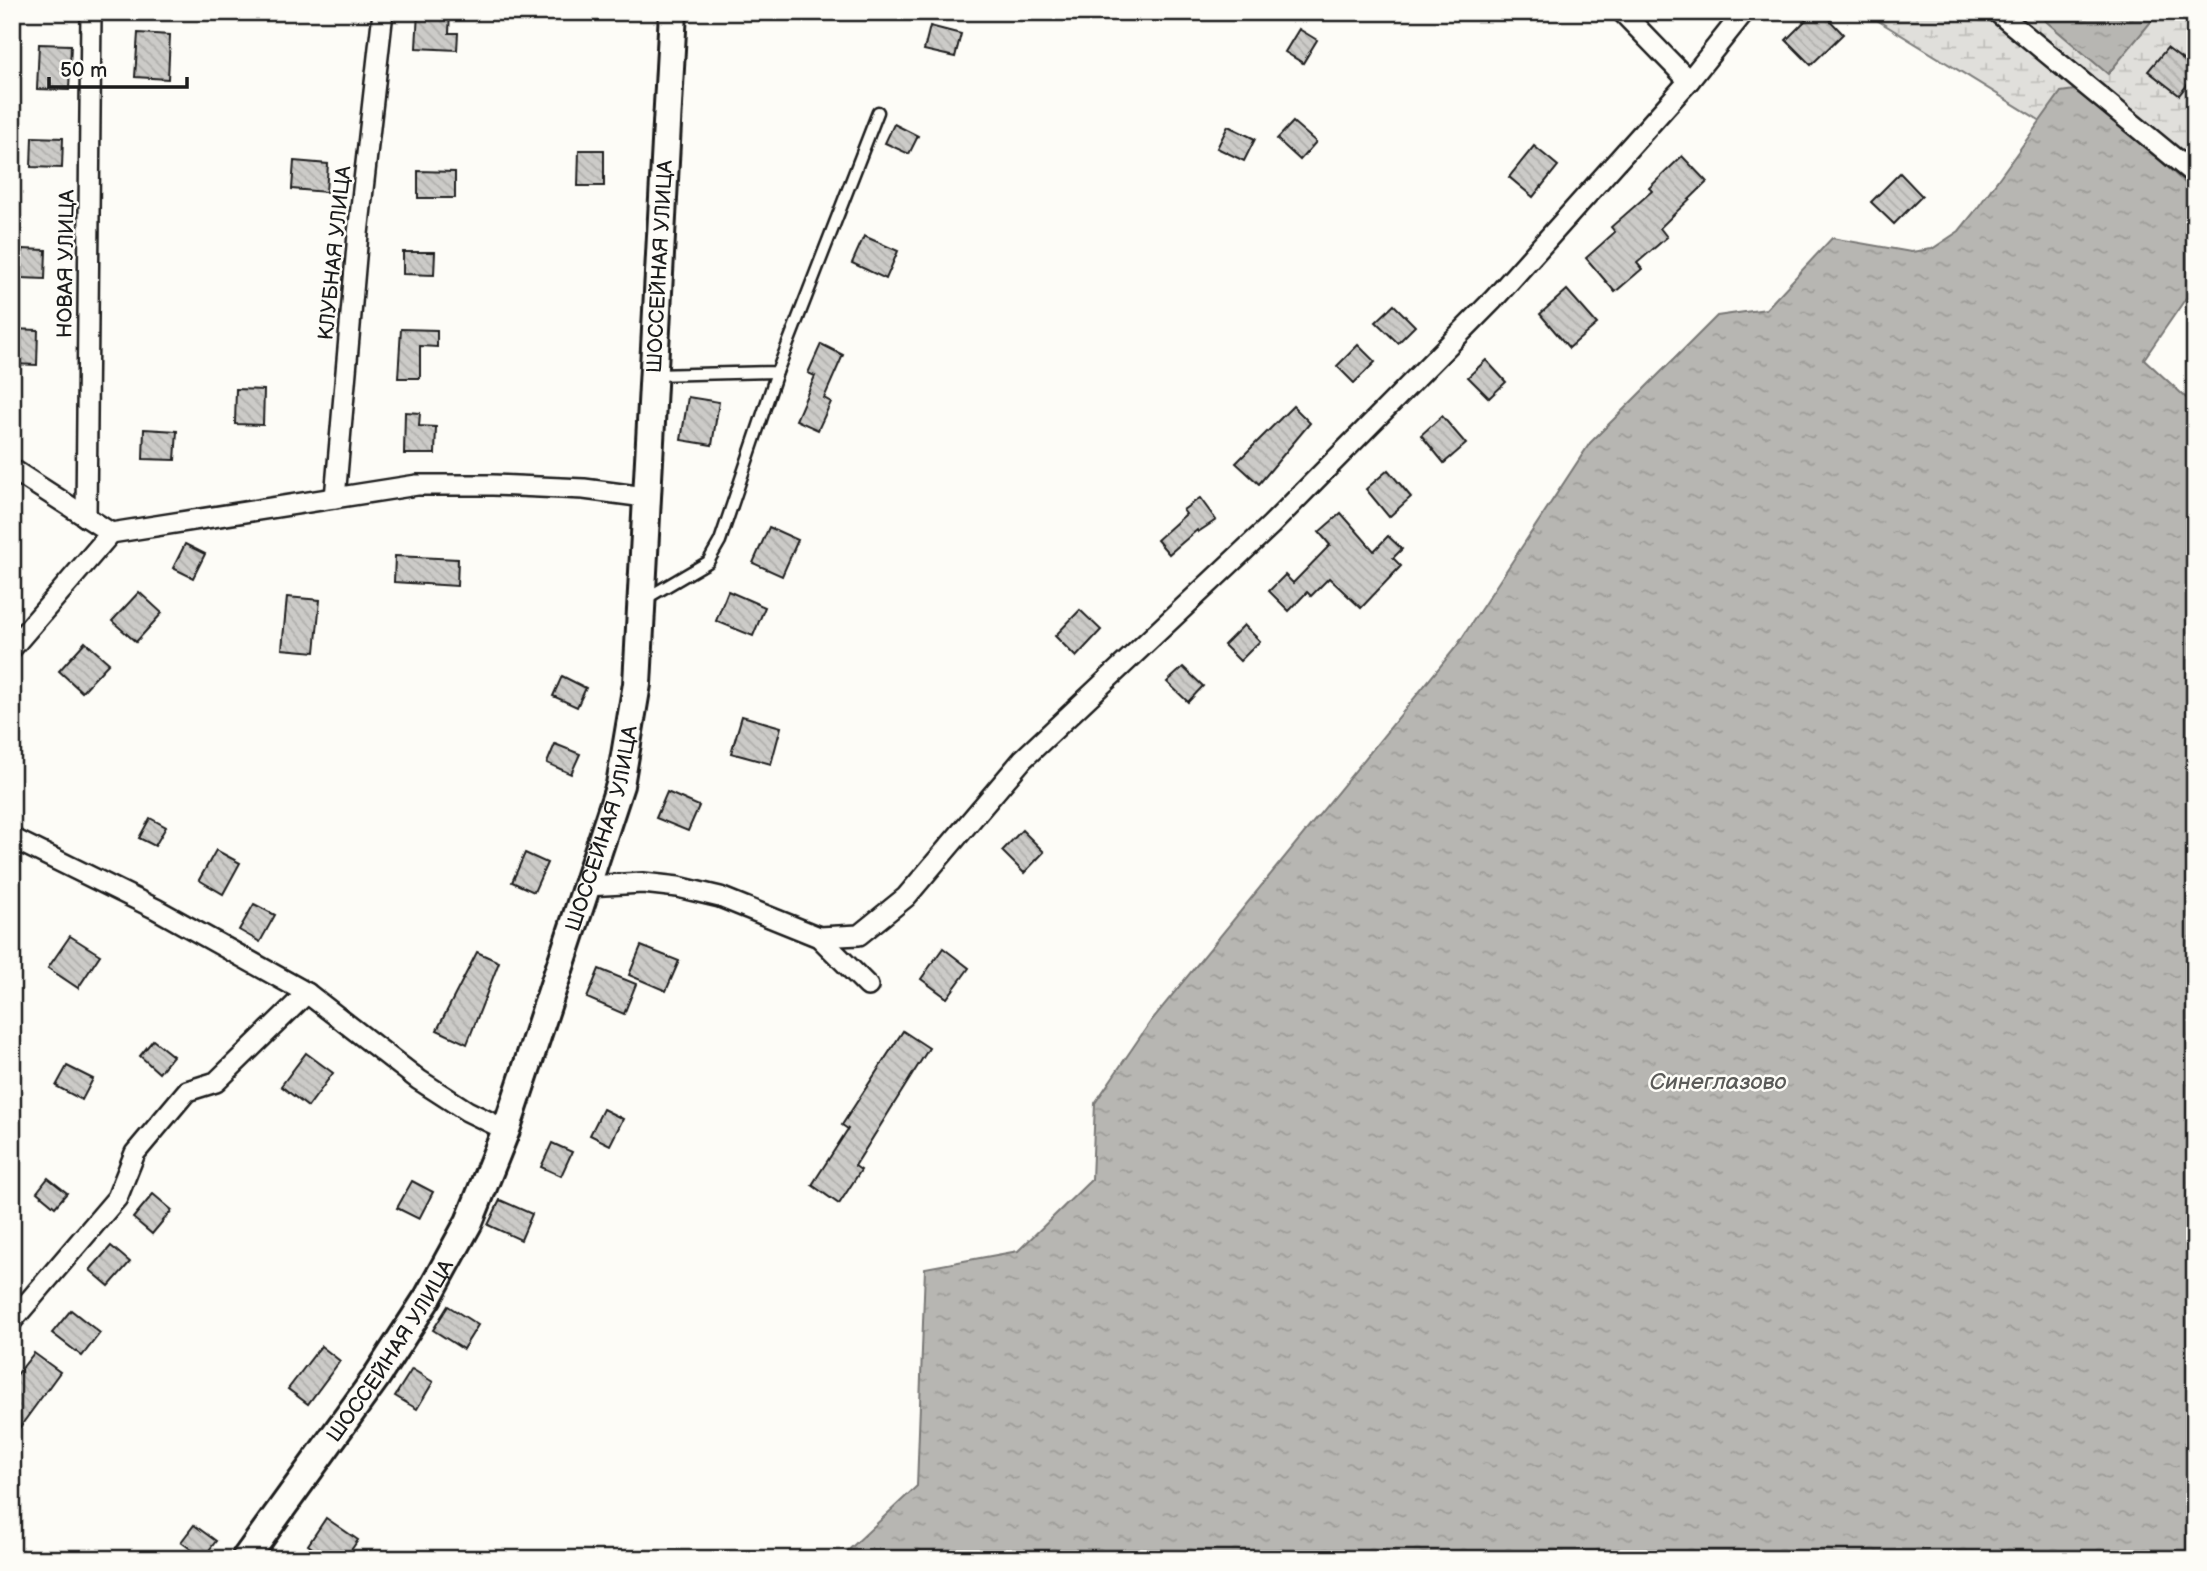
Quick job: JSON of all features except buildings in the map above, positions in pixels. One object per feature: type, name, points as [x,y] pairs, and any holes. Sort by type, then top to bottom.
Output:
[{"type":"street","name":"НОВАЯ УЛИЦА","points":[[86,517],[91,12]]},
{"type":"street","name":"КЛУБНАЯ УЛИЦА","points":[[335,498],[358,233],[383,12]]},
{"type":"street","name":"ШОССЕЙНАЯ УЛИЦА","points":[[245,1559],[375,1379],[428,1297],[469,1222],[506,1130],[620,785],[631,735],[643,600],[645,497],[673,12]]},
{"type":"street","points":[[1622,12],[1689,81]]},
{"type":"street","points":[[818,937],[859,935],[906,897],[1023,760],[1271,525],[1493,300],[1689,81],[1744,12]]},
{"type":"street","points":[[1997,12],[2195,175]]},
{"type":"street","points":[[12,469],[111,533]]},
{"type":"street","points":[[12,648],[111,533],[417,485],[584,489],[645,497]]},
{"type":"street","points":[[12,838],[156,909],[307,993],[419,1080],[467,1111],[506,1130]]},
{"type":"street","points":[[586,886],[643,883],[678,887],[720,897],[818,937],[868,986]]},
{"type":"street","points":[[12,1321],[117,1198],[135,1153],[187,1091],[216,1082],[307,993]]},
{"type":"lane","points":[[643,600],[708,562],[720,541],[777,372],[878,112]]},
{"type":"lane","points":[[653,375],[777,372]]},
{"type":"green space","points":[[1864,12],[2195,12],[2195,216]]},
{"type":"water","points":[[2035,12],[2159,12],[2108,74]]},
{"type":"water","name":"Синеглазово","points":[[2081,89],[2185,183],[2195,197],[2195,285],[2144,359],[2195,406],[2195,1559],[839,1559],[917,1486],[925,1268],[1018,1251],[1092,1179],[1095,1103],[1151,1021],[1456,647],[1590,443],[1717,316],[1766,309],[1832,238],[1911,252],[1932,249],[1959,231],[2061,92]]}]
